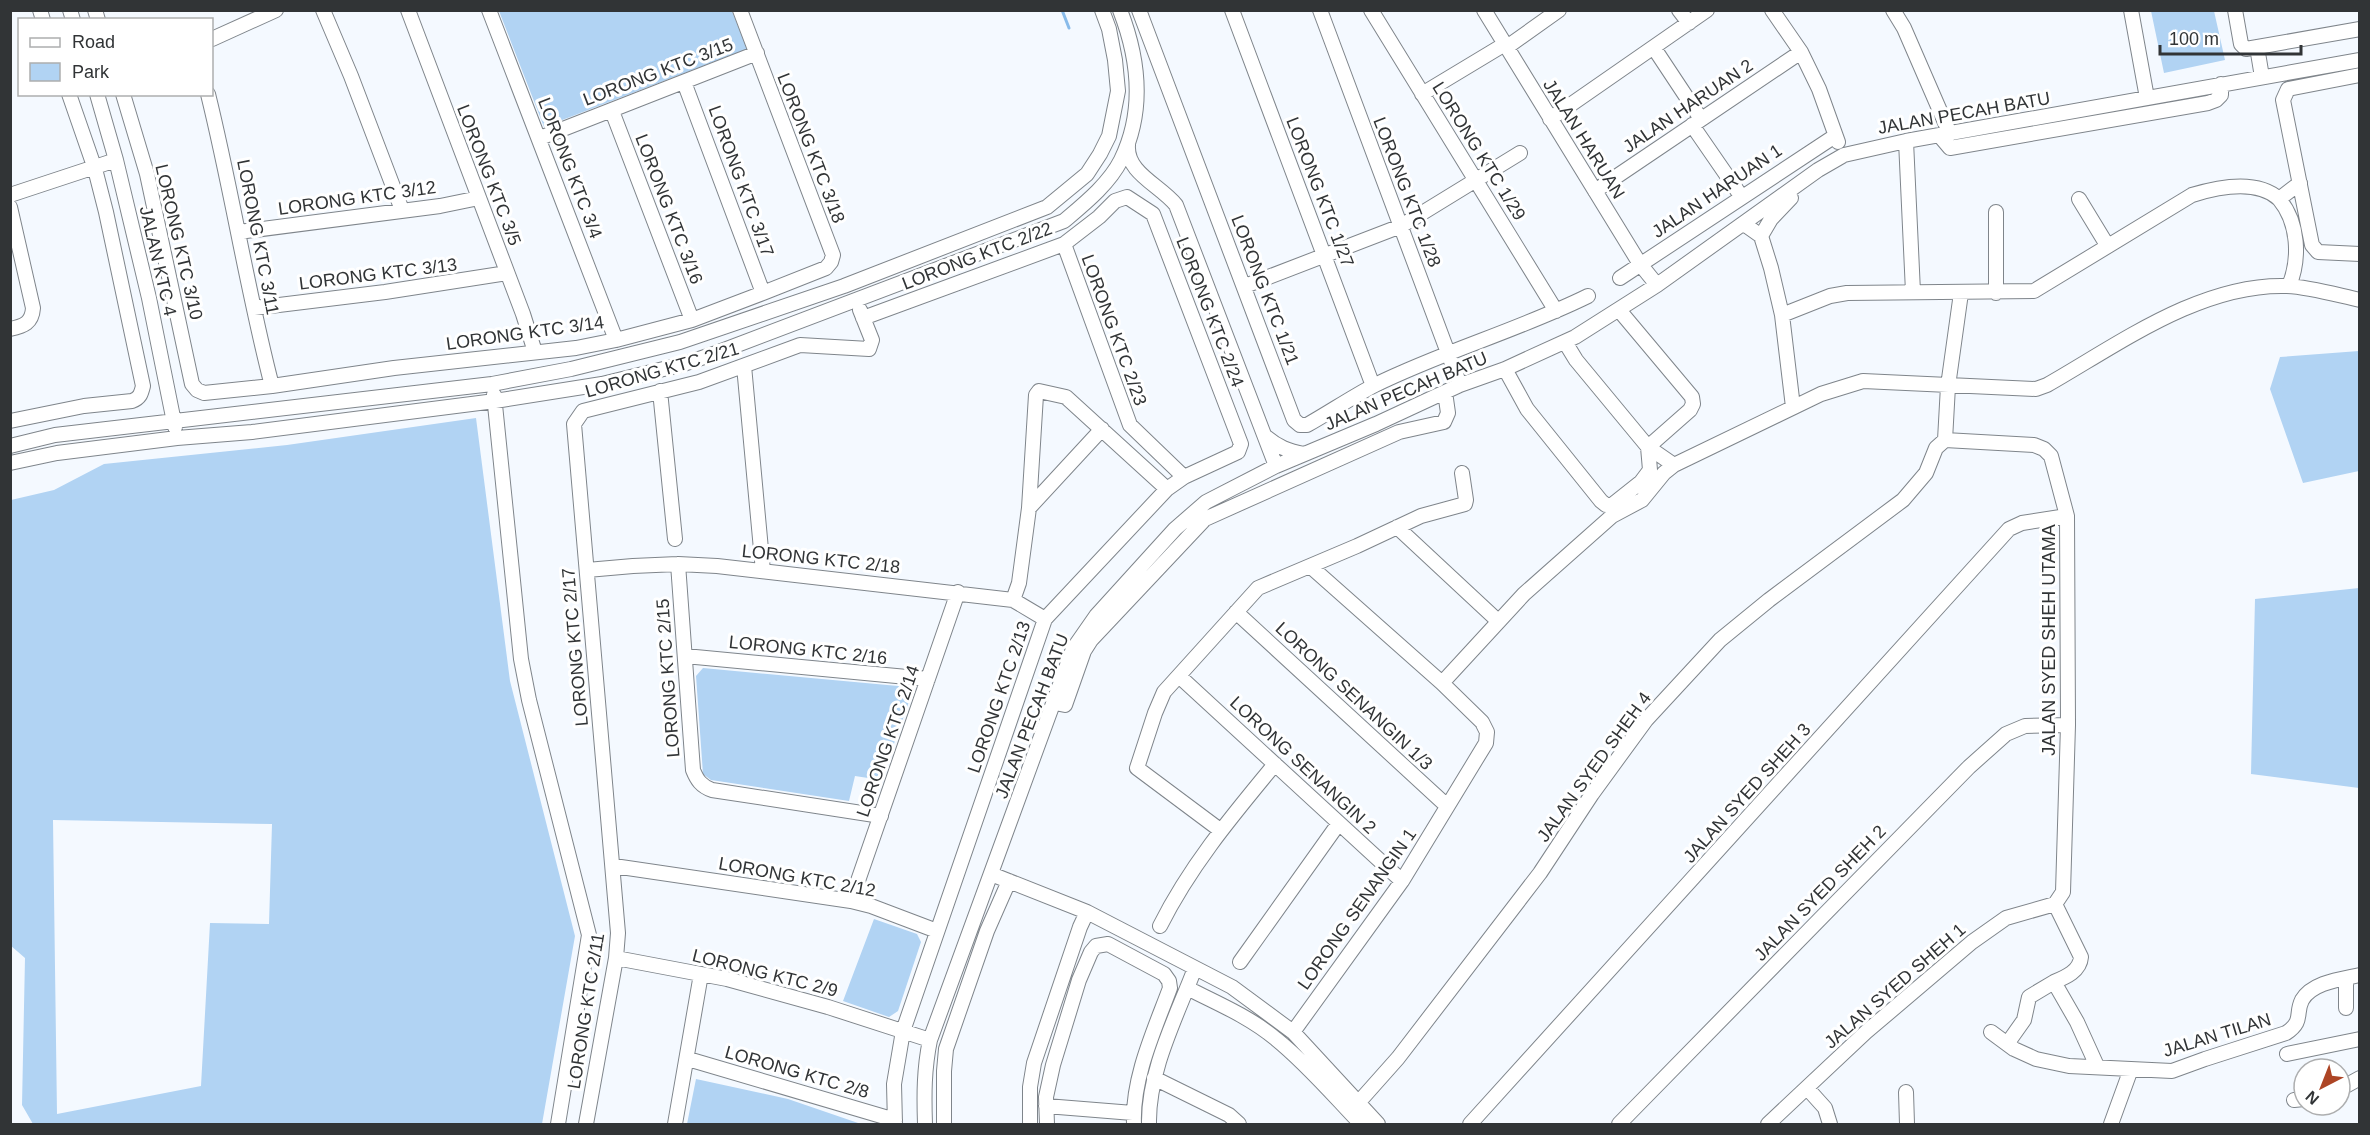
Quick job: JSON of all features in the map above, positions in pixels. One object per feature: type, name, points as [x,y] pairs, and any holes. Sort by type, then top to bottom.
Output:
[{"type":"street","points":[[213,39],[276,10]]},
{"type":"street","points":[[323,10],[402,210]]},
{"type":"street","name":"LORONG KTC 3/5","points":[[408,10],[535,352]]},
{"type":"street","name":"LORONG KTC 3/4","points":[[489,10],[616,340]]},
{"type":"street","name":"LORONG KTC 3/18","points":[[740,10],[833,255]]},
{"type":"street","points":[[10,446],[55,435],[492,384],[571,369],[680,342],[844,286],[1047,207],[1087,174],[1108,136],[1118,91],[1109,29],[1102,10]]},
{"type":"street","points":[[10,463],[57,453],[177,438],[252,432],[495,401],[602,384],[684,364],[1064,221],[1098,191],[1121,161],[1128,140],[1136,107],[1137,66],[1120,10]]},
{"type":"street","name":"LORONG KTC 1/21","points":[[1139,10],[1294,420],[1299,425],[1307,425],[1374,386],[1588,296]]},
{"type":"street","name":"LORONG KTC 1/27","points":[[1232,10],[1374,386]]},
{"type":"street","name":"LORONG KTC 1/28","points":[[1320,10],[1460,385]]},
{"type":"street","name":"LORONG KTC 1/29","points":[[1371,10],[1556,311]]},
{"type":"street","name":"JALAN HARUAN","points":[[1484,10],[1640,264],[1657,285]]},
{"type":"street","points":[[1422,94],[1506,46],[1559,10]]},
{"type":"street","points":[[1679,10],[1689,23]]},
{"type":"street","points":[[1550,119],[1707,10]]},
{"type":"street","points":[[1772,10],[1801,52],[1819,89],[1844,155]]},
{"type":"street","points":[[1893,10],[1904,28],[1950,148],[2208,103],[2221,95],[2221,84]]},
{"type":"street","points":[[2131,10],[2147,98]]},
{"type":"street","points":[[2235,10],[2241,44],[2251,48],[2360,29]]},
{"type":"street","points":[[1654,48],[1741,196]]},
{"type":"street","points":[[2251,48],[2262,77]]},
{"type":"street","name":"JALAN HARUAN 2","points":[[1595,190],[1801,52]]},
{"type":"street","name":"LORONG KTC 3/15","points":[[540,138],[757,53]]},
{"type":"street","points":[[2360,90],[2357,68],[2288,89],[2283,100],[2312,245],[2318,252],[2360,254]]},
{"type":"street","name":"JALAN PECAH BATU","points":[[925,1125],[923,1090],[930,1040],[1073,649],[1081,635],[1175,529],[1206,502],[1276,466],[1460,385],[1505,369],[1565,342],[1657,285],[1818,170],[1844,155],[1906,141],[2262,77],[2357,68]]},
{"type":"street","name":"LORONG KTC 3/17","points":[[684,82],[763,293]]},
{"type":"street","points":[[10,422],[84,406],[138,398],[143,386],[95,169],[70,96]]},
{"type":"street","name":"JALAN KTC 4","points":[[98,96],[116,160],[149,298],[177,438]]},
{"type":"street","name":"LORONG KTC 3/10","points":[[124,96],[147,174],[192,384],[204,393]]},
{"type":"street","name":"LORONG KTC 3/11","points":[[208,96],[272,386]]},
{"type":"street","name":"LORONG KTC 3/16","points":[[612,111],[692,320]]},
{"type":"street","name":"JALAN HARUAN 1","points":[[1620,278],[1835,136]]},
{"type":"street","points":[[1128,140],[1127,155],[1137,171],[1176,205],[1276,466]]},
{"type":"street","points":[[1906,141],[1912,292]]},
{"type":"street","points":[[1245,286],[1401,225],[1520,153]]},
{"type":"street","points":[[10,195],[95,169],[116,160]]},
{"type":"street","points":[[1112,172],[1127,169],[1137,171]]},
{"type":"street","points":[[1761,236],[1772,219],[1818,170]]},
{"type":"street","points":[[2279,199],[2300,183]]},
{"type":"street","points":[[1782,315],[1823,298],[1840,294],[2034,291],[2192,195],[2204,191],[2249,186],[2272,193],[2279,199],[2290,216],[2294,234],[2295,267],[2289,286]]},
{"type":"street","name":"LORONG KTC 2/22","points":[[863,318],[1064,244],[1099,217],[1115,201],[1127,197]]},
{"type":"street","name":"LORONG KTC 2/24","points":[[1127,197],[1153,214],[1241,444],[1239,452]]},
{"type":"street","name":"LORONG KTC 3/12","points":[[239,232],[479,198]]},
{"type":"street","points":[[2079,199],[2107,245]]},
{"type":"street","points":[[10,207],[14,236],[33,317],[27,324],[10,329]]},
{"type":"street","points":[[1996,212],[1996,293]]},
{"type":"street","points":[[1744,224],[1761,236],[1782,315],[1793,407]]},
{"type":"street","name":"LORONG KTC 2/23","points":[[1064,244],[1130,425],[1184,477]]},
{"type":"street","name":"LORONG KTC 3/14","points":[[204,393],[272,386],[394,368],[576,348],[616,340],[692,320],[763,293],[826,268],[833,255]]},
{"type":"street","name":"LORONG KTC 3/13","points":[[254,308],[385,292],[507,273]]},
{"type":"street","points":[[1310,566],[1442,683],[1524,594],[1612,516],[1642,500],[1664,473],[1674,465],[1821,394],[1863,381],[2036,389],[2156,323],[2204,300],[2235,291],[2289,286],[2360,300]]},
{"type":"street","points":[[1945,440],[1948,386],[1961,293]]},
{"type":"street","points":[[855,300],[863,318]]},
{"type":"street","points":[[1619,310],[1692,397],[1693,404],[1690,410],[1648,447]]},
{"type":"street","name":"LORONG KTC 2/21","points":[[574,424],[583,411],[699,382],[800,345],[869,349],[872,340],[863,318]]},
{"type":"street","points":[[1565,342],[1576,360],[1648,447],[1674,465]]},
{"type":"street","points":[[744,366],[763,571]]},
{"type":"street","name":"JALAN PECAH BATU","points":[[1505,369],[1527,409],[1606,505],[1611,505],[1641,482],[1650,470],[1648,447]]},
{"type":"street","points":[[492,384],[521,659],[529,700],[589,935],[558,1125]]},
{"type":"street","points":[[660,391],[675,539]]},
{"type":"street","points":[[1013,600],[1019,583],[1029,508],[1036,395],[1039,391],[1066,397],[1167,489]]},
{"type":"street","points":[[1055,703],[1065,705],[1084,651],[1091,640],[1204,519],[1399,432],[1444,422],[1448,413],[1445,392]]},
{"type":"street","name":"LORONG KTC 2/17","points":[[574,424],[614,866]]},
{"type":"street","points":[[1029,508],[1102,429]]},
{"type":"street","points":[[1264,435],[1276,446],[1304,454]]},
{"type":"street","name":"JALAN SYED SHEH UTAMA","points":[[1945,440],[2034,445],[2044,449],[2051,456],[2067,516],[2068,724],[2063,892],[2057,901]]},
{"type":"street","name":"JALAN SYED SHEH 4","points":[[1359,1103],[1398,1058],[1540,873],[1592,794],[1646,720],[1720,640],[1769,600],[1902,500],[1926,473],[1936,448],[1945,440]]},
{"type":"street","name":"LORONG KTC 2/13","points":[[937,931],[1045,619],[1167,489],[1184,477],[1239,452]]},
{"type":"street","points":[[1220,830],[1137,768],[1164,692],[1258,588],[1421,516],[1465,504],[1462,473]]},
{"type":"street","name":"JALAN SYED SHEH 3","points":[[1470,1125],[2009,529],[2022,523],[2067,516]]},
{"type":"street","points":[[1397,527],[1498,621]]},
{"type":"street","name":"LORONG KTC 2/18","points":[[587,570],[678,564],[763,571],[1013,600],[1045,619]]},
{"type":"street","name":"LORONG KTC 2/15","points":[[678,564],[693,770],[697,780],[703,787],[881,816]]},
{"type":"street","name":"LORONG KTC 2/14","points":[[851,901],[958,592]]},
{"type":"street","name":"LORONG SENANGIN 1/3","points":[[1236,612],[1447,806]]},
{"type":"street","name":"LORONG KTC 2/16","points":[[685,656],[928,680]]},
{"type":"street","name":"LORONG SENANGIN 2","points":[[1179,676],[1402,881]]},
{"type":"street","name":"LORONG SENANGIN 1","points":[[1293,1032],[1402,881],[1486,742],[1487,732],[1482,722],[1442,683]]},
{"type":"street","name":"JALAN SYED SHEH 2","points":[[1618,1125],[1969,767],[2006,734],[2025,726],[2068,724]]},
{"type":"street","points":[[1160,926],[1176,893],[1220,830],[1275,764]]},
{"type":"street","points":[[1240,962],[1339,823]]},
{"type":"street","name":"LORONG KTC 2/12","points":[[614,866],[851,901],[871,906],[937,931]]},
{"type":"street","name":"LORONG KTC 2/11","points":[[586,1125],[616,958],[618,933],[614,866]]},
{"type":"street","points":[[992,874],[1088,912],[1232,987],[1293,1032],[1378,1125]]},
{"type":"street","points":[[944,1125],[946,1049],[987,931],[1009,881]]},
{"type":"street","points":[[2007,1044],[2024,1020],[2029,997],[2075,971],[2081,963],[2081,957],[2057,901]]},
{"type":"street","name":"JALAN SYED SHEH 1","points":[[1768,1125],[1866,1032],[1972,942],[2006,918],[2057,901]]},
{"type":"street","points":[[1030,1125],[1030,1087],[1034,1064],[1080,927],[1088,912]]},
{"type":"street","points":[[895,1122],[894,1084],[903,1031],[937,931]]},
{"type":"street","points":[[1046,1106],[1133,1119],[1143,1062],[1170,988],[1169,981],[1164,974],[1108,944],[1102,944],[1091,952],[1079,980],[1053,1065],[1046,1097],[1046,1106],[1047,1125]]},
{"type":"street","name":"LORONG KTC 2/9","points":[[616,958],[701,974],[828,1007],[930,1040]]},
{"type":"street","points":[[1149,1125],[1149,1107],[1154,1078],[1195,968]]},
{"type":"street","points":[[675,1125],[701,974]]},
{"type":"street","points":[[1065,975],[1079,980]]},
{"type":"street","points":[[2346,1008],[2353,977]]},
{"type":"street","name":"JALAN TILAN","points":[[1991,1032],[2007,1044],[2036,1059],[2069,1066],[2172,1071],[2286,1033],[2295,1028],[2300,1014],[2301,1001],[2310,991],[2331,982],[2353,977]]},
{"type":"street","points":[[2054,982],[2097,1066]]},
{"type":"street","points":[[1187,988],[1223,1006],[1274,1037],[1294,1054],[1361,1125]]},
{"type":"street","points":[[1159,1018],[1175,1022]]},
{"type":"street","points":[[2287,1054],[2360,1038]]},
{"type":"street","name":"LORONG KTC 2/8","points":[[688,1059],[895,1122]]},
{"type":"street","points":[[2111,1125],[2131,1069]]},
{"type":"street","points":[[1154,1078],[1229,1114],[1239,1125]]},
{"type":"street","points":[[1807,1088],[1825,1108],[1830,1125]]},
{"type":"street","points":[[1906,1092],[1907,1125]]},
{"type":"green space","points":[[499,11],[732,11],[747,49],[544,127]]},
{"type":"green space","points":[[2151,11],[2214,11],[2225,60],[2164,73]]},
{"type":"green space","points":[[2359,351],[2359,471],[2303,483],[2270,389],[2280,357]]},
{"type":"green space","points":[[476,418],[510,681],[575,936],[542,1124],[33,1124],[22,1105],[25,958],[10,945],[11,500],[54,490],[104,464],[287,445]],"holes":[[[53,820],[272,824],[269,924],[210,923],[201,1086],[57,1114]]]},
{"type":"green space","points":[[2359,588],[2359,788],[2251,774],[2255,599]]},
{"type":"green space","points":[[703,668],[909,687],[911,696],[881,780],[855,776],[849,801],[711,780],[703,774],[696,676]]},
{"type":"green space","points":[[874,919],[917,934],[921,942],[898,1011],[889,1017],[843,1001]]},
{"type":"green space","points":[[696,1079],[788,1099],[861,1124],[687,1124]]},
{"type":"waterway","points":[[1062,10],[1069,28]]}]
